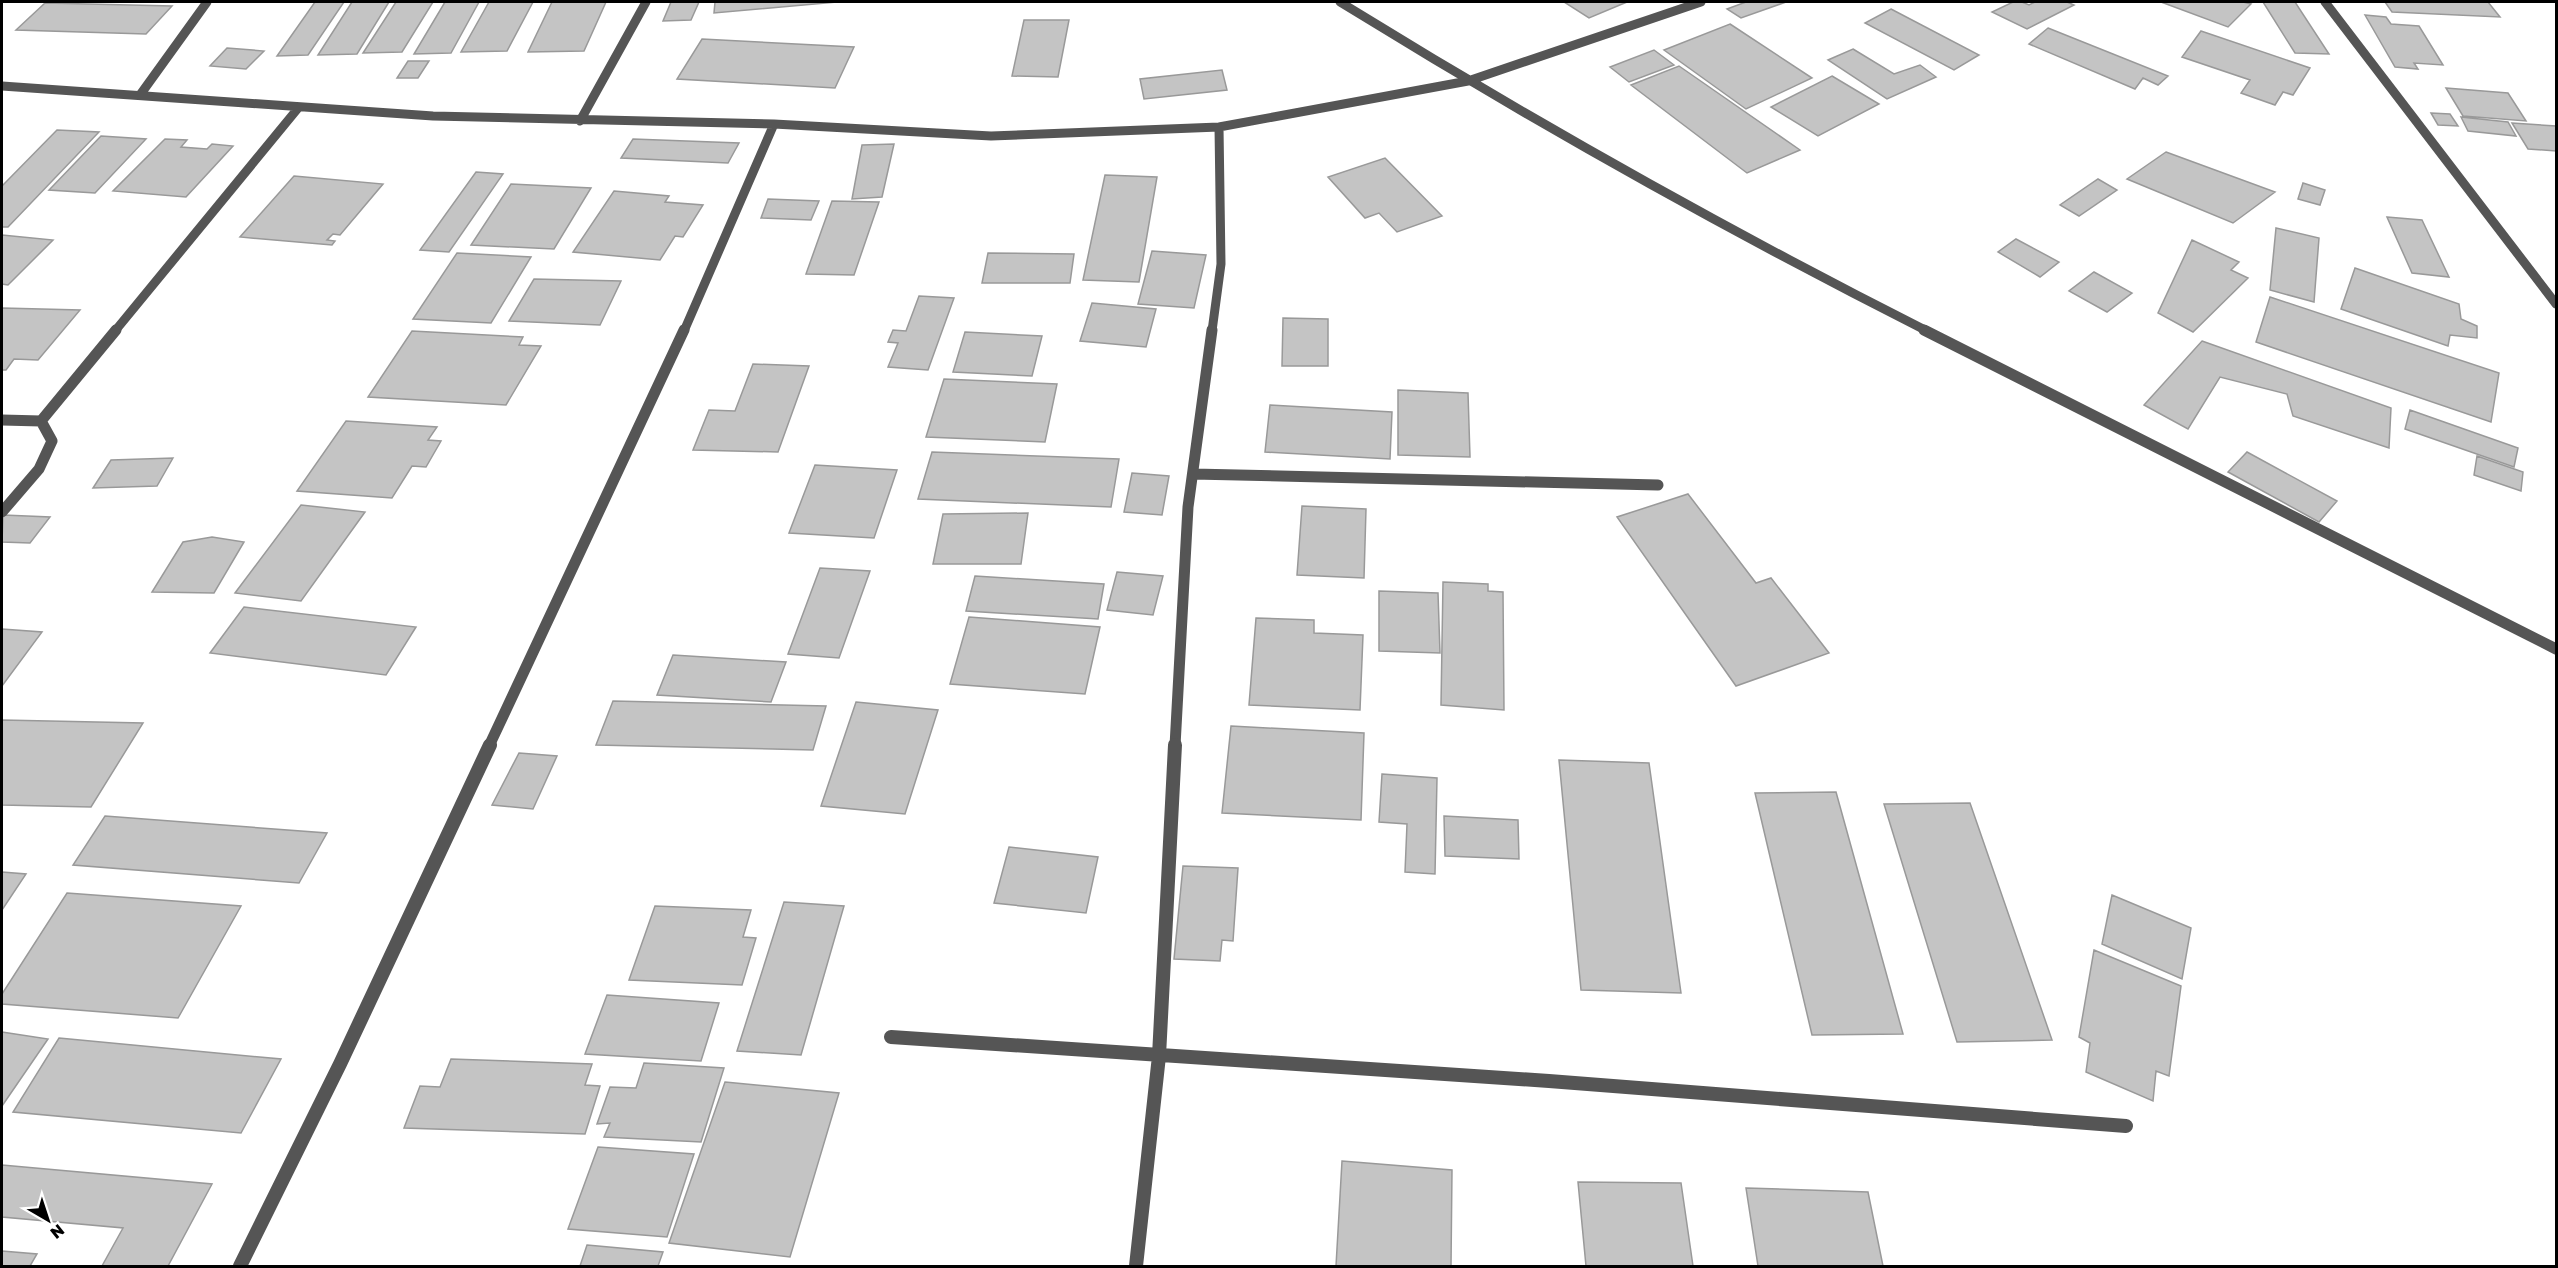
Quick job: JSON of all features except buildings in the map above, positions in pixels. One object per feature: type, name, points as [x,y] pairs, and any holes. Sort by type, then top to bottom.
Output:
[{"type":"street","points":[[140,95],[207,2]]},
{"type":"street","points":[[580,121],[646,2]]},
{"type":"street","points":[[1340,2],[1468,81],[1794,264],[2556,649]]},
{"type":"street","points":[[2,86],[433,116],[774,124],[991,136],[1219,127],[1468,81],[1701,2]]},
{"type":"street","points":[[2325,2],[2556,304]]},
{"type":"street","points":[[41,421],[299,107]]},
{"type":"street","points":[[240,1266],[340,1064],[684,331],[774,124]]},
{"type":"street","points":[[1136,1266],[1159,1056],[1188,507],[1221,264],[1219,127]]},
{"type":"street","points":[[2,420],[41,421]]},
{"type":"street","points":[[2,512],[39,469],[52,441],[41,421]]},
{"type":"street","points":[[1193,474],[1658,485]]},
{"type":"street","points":[[891,1037],[1549,1080],[2126,1126]]}]
